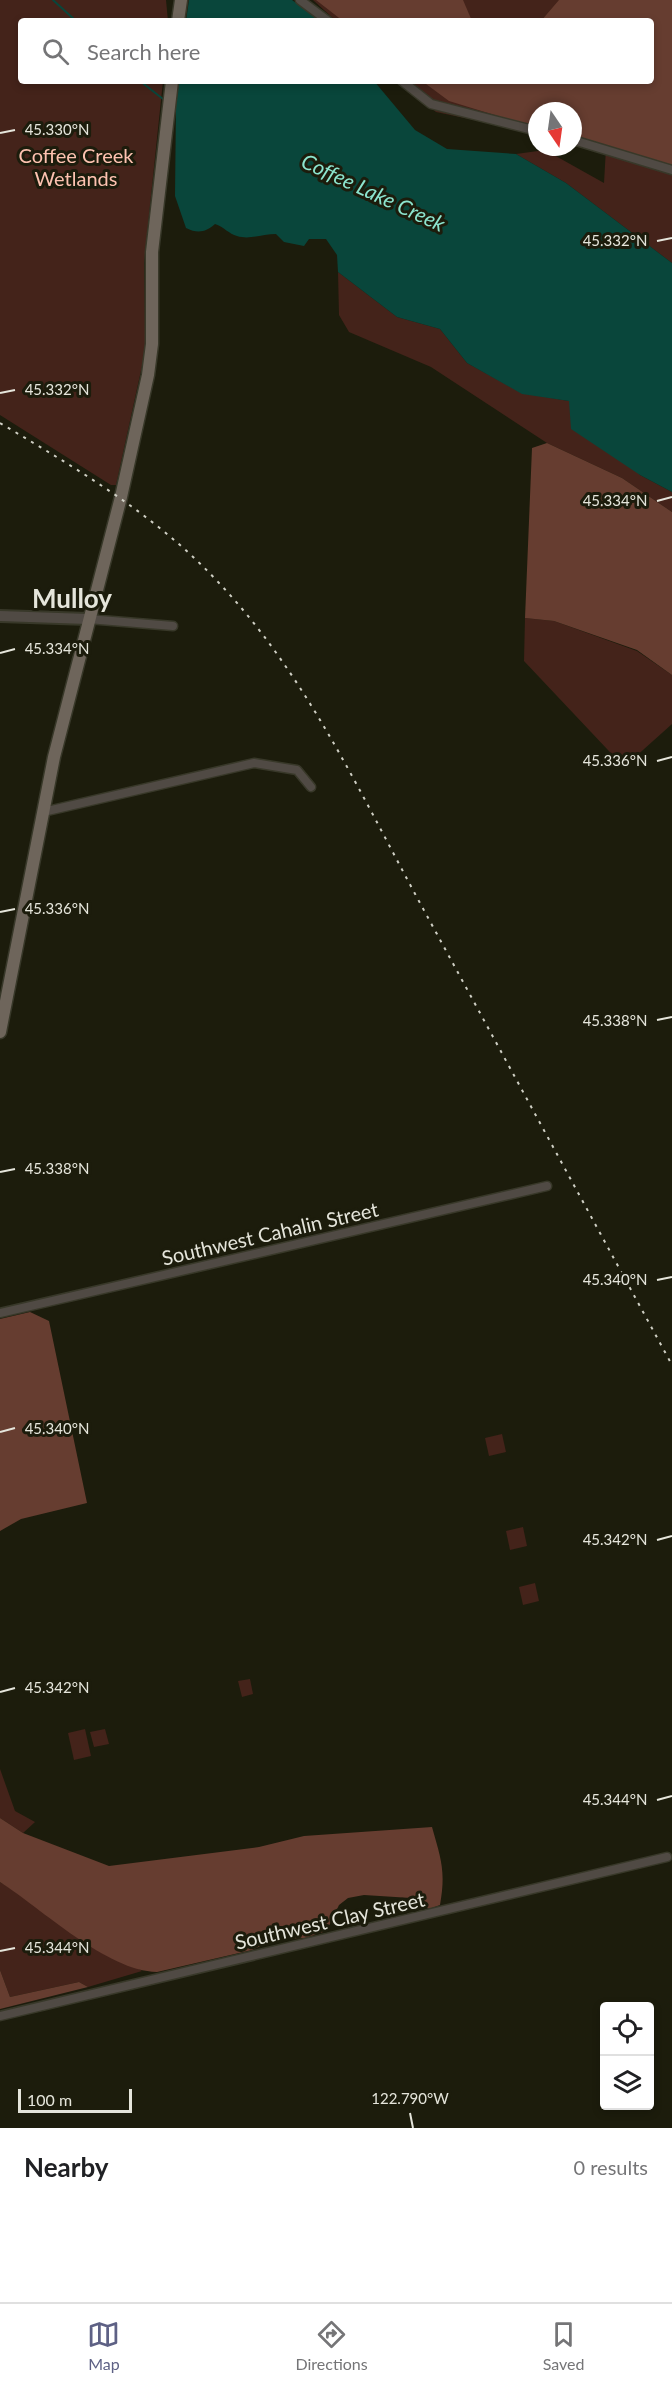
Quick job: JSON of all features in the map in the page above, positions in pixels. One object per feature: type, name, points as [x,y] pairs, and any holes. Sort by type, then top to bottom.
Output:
[{"type":"main road","points":[[178,18],[181,0]]},
{"type":"main road","points":[[0,1032],[43,812],[88,619],[121,498],[148,375],[152,344],[152,252],[172,84]]},
{"type":"street","points":[[300,0],[324,18]]},
{"type":"street","points":[[406,84],[431,105],[528,129]]},
{"type":"street","points":[[582,143],[672,170]]},
{"type":"street","points":[[0,616],[88,619],[173,626]]},
{"type":"street","points":[[43,812],[254,763],[297,770],[311,787]]},
{"type":"street","name":"Southwest Cahalin Street","points":[[0,1313],[547,1186]]},
{"type":"street","name":"Southwest Clay Street","points":[[0,2016],[667,1857]]},
{"type":"green space","name":"Coffee Creek Wetlands","points":[[0,0],[166,0],[168,18],[18,18],[18,84],[163,84],[144,263],[145,334],[149,334],[116,485],[111,485],[0,415]]},
{"type":"green space","points":[[313,0],[672,0],[672,263],[566,183],[516,154],[528,152],[528,156],[556,156],[604,183],[606,148],[582,121],[582,102],[528,102],[528,131],[436,112],[405,84],[654,84],[654,18],[333,18]]},
{"type":"green space","points":[[338,272],[397,317],[440,329],[467,363],[522,393],[569,401],[640,475],[672,492],[672,512],[622,478],[547,443],[431,367],[349,332],[339,315]]},
{"type":"green space","points":[[525,618],[554,621],[637,651],[672,675],[672,724],[624,767],[524,661]]},
{"type":"green space","points":[[502,1434],[506,1452],[489,1456],[485,1438]]},
{"type":"green space","points":[[523,1527],[527,1546],[510,1550],[506,1531]]},
{"type":"green space","points":[[535,1583],[539,1601],[523,1605],[519,1587]]},
{"type":"green space","points":[[250,1679],[253,1694],[242,1697],[238,1681]]},
{"type":"green space","points":[[85,1729],[91,1756],[74,1760],[68,1733]]},
{"type":"green space","points":[[105,1729],[109,1744],[94,1747],[90,1732]]},
{"type":"green space","points":[[0,1769],[15,1811],[35,1822],[23,1833],[0,1818]]},
{"type":"green space","points":[[0,1882],[142,1971],[88,1987],[79,1982],[10,1997],[0,1970]]},
{"type":"shaded area","points":[[316,0],[463,0],[471,18],[339,18]]},
{"type":"shaded area","points":[[559,0],[672,0],[672,169],[582,142],[582,102],[528,102],[528,125],[449,101],[426,84],[654,84],[654,18],[544,18]]},
{"type":"shaded area","points":[[547,443],[622,478],[672,512],[672,675],[637,650],[554,621],[525,618],[532,448]]},
{"type":"shaded area","points":[[30,1312],[49,1321],[87,1503],[21,1519],[0,1531],[0,1319]]},
{"type":"shaded area","points":[[0,1818],[23,1833],[109,1866],[259,1847],[304,1836],[432,1827],[442,1865],[443,1883],[440,1905],[429,1909],[411,1898],[364,1895],[348,1898],[339,1905],[328,1928],[323,1932],[305,1938],[275,1939],[252,1950],[157,1972],[138,1969],[96,1950],[0,1882]]},
{"type":"shaded area","points":[[0,1970],[10,1997],[79,1982],[88,1987],[0,2009]]},
{"type":"water","points":[[189,0],[292,0],[317,18],[186,18]]},
{"type":"water","points":[[179,84],[377,84],[415,130],[447,149],[516,154],[566,183],[672,263],[672,492],[640,475],[571,429],[569,401],[522,394],[467,363],[440,329],[397,317],[338,272],[337,255],[326,239],[309,239],[304,246],[284,242],[276,234],[237,236],[215,224],[202,231],[186,228],[175,196],[176,105]]},
{"type":"waterway","name":"Coffee Lake Creek","points":[[53,0],[73,18]]},
{"type":"waterway","name":"Coffee Lake Creek","points":[[144,84],[163,99]]},
{"type":"railway","points":[[0,423],[116,495],[169,536],[219,583],[279,656],[330,736],[672,1365]]},
{"type":"district","name":"Mulloy","points":[[72,599]]}]
